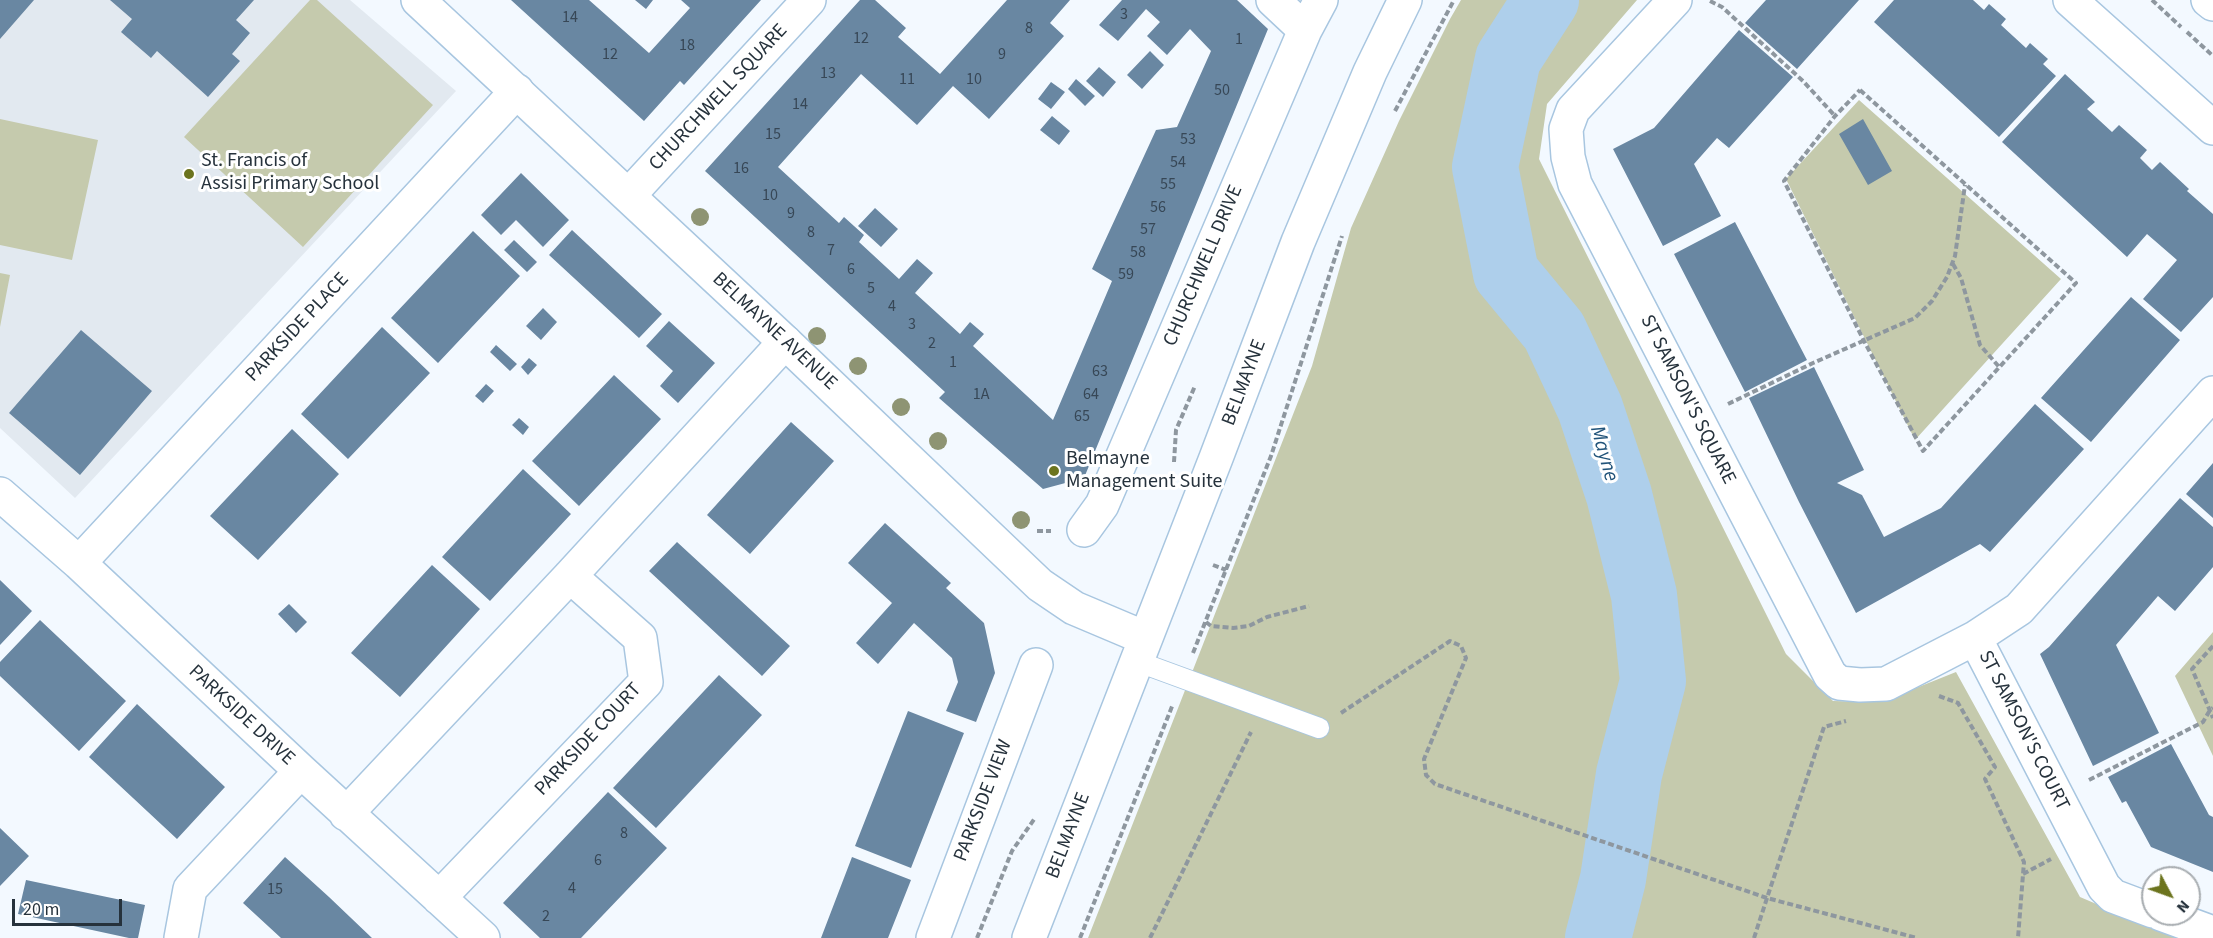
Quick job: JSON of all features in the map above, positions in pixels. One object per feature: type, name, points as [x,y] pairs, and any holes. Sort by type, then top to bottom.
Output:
[{"type":"street","name":"BELMAYNE AVENUE","points":[[418,0],[785,342],[1040,585],[1074,609],[1141,649]]},
{"type":"street","name":"CHURCHWELL SQUARE","points":[[628,195],[809,0]]},
{"type":"street","points":[[1273,0],[1305,30]]},
{"type":"street","name":"CHURCHWELL DRIVE","points":[[1084,530],[1102,505],[1305,30],[1322,0]]},
{"type":"street","name":"BELMAYNE","points":[[1029,938],[1298,242],[1370,72],[1405,0]]},
{"type":"street","name":"ST SAMSON'S SQUARE","points":[[1675,0],[1573,110],[1566,129],[1568,157],[1575,184],[1830,675],[1839,683],[1860,686],[1886,684],[1975,638]]},
{"type":"street","points":[[2070,0],[2213,128]]},
{"type":"street","points":[[2208,0],[2213,4]]},
{"type":"street","name":"PARKSIDE PLACE","points":[[79,563],[517,92]]},
{"type":"street","points":[[346,814],[570,576],[785,342]]},
{"type":"street","name":"ST SAMSON'S COURT","points":[[2141,906],[2113,896],[2104,886],[1975,638],[2019,609],[2213,393]]},
{"type":"street","name":"PARKSIDE DRIVE","points":[[0,494],[79,563],[346,814],[483,938]]},
{"type":"street","name":"PARKSIDE COURT","points":[[439,898],[646,682],[640,638],[570,576]]},
{"type":"street","name":"PARKSIDE VIEW","points":[[933,938],[1036,665]]},
{"type":"street","points":[[181,938],[190,889],[301,771]]},
{"type":"street","points":[[2194,926],[2213,933]]},
{"type":"lane","points":[[1141,649],[1183,678],[1319,728]]},
{"type":"path","points":[[1391,118],[1454,0]]},
{"type":"path","points":[[1707,0],[1722,7],[1803,81],[1835,116]]},
{"type":"path","points":[[1860,90],[2076,283],[1923,451],[1784,181],[1835,116],[1860,90]]},
{"type":"path","points":[[1697,420],[1813,363],[1915,318],[1932,301],[1953,263],[1965,184]]},
{"type":"path","points":[[1080,938],[1275,445],[1343,233]]},
{"type":"path","points":[[1953,263],[1961,278],[1980,345],[2000,368]]},
{"type":"path","points":[[1209,564],[1226,570]]},
{"type":"path","points":[[1206,622],[1211,626],[1233,628],[1249,626],[1267,617],[1309,606]]},
{"type":"path","points":[[1319,728],[1450,641],[1461,646],[1466,658],[1424,759],[1426,775],[1435,784],[1592,840],[1767,898],[1917,938]]},
{"type":"path","points":[[2213,646],[2192,669],[2213,718]]},
{"type":"path","points":[[1935,694],[1958,703],[1995,767],[1985,779],[2024,862],[2018,938]]},
{"type":"path","points":[[1150,938],[1263,708]]},
{"type":"path","points":[[2056,797],[2203,722],[2211,709]]},
{"type":"path","points":[[1754,938],[1824,727],[1857,717]]},
{"type":"path","points":[[977,938],[1012,851]]},
{"type":"shaded area","name":"St. Francis of Assisi Primary School","points":[[0,0],[350,0],[456,91],[75,498],[0,428]]},
{"type":"green space","points":[[310,0],[317,0],[433,105],[303,247],[184,137]]},
{"type":"green space","points":[[1461,0],[1637,0],[1547,104],[1539,159],[1786,654],[1833,701],[1881,702],[1956,672],[2080,897],[2141,923],[2141,926],[2148,926],[2176,938],[1088,938],[1312,366],[1351,228],[1399,121]]},
{"type":"green space","points":[[1859,100],[2061,279],[1915,440],[1786,179]]},
{"type":"green space","points":[[0,119],[98,140],[72,260],[0,245]]},
{"type":"green space","points":[[0,273],[10,275],[0,327]]},
{"type":"green space","points":[[2213,632],[2213,756],[2175,676]]},
{"type":"building","points":[[0,0],[34,0],[0,39]]},
{"type":"building","points":[[110,0],[254,0],[236,20],[250,33],[232,54],[240,61],[208,97],[157,51],[151,58],[121,32],[132,19]]},
{"type":"building","points":[[511,0],[589,0],[649,53],[690,8],[681,0],[761,0],[684,85],[680,81],[644,121]]},
{"type":"building","points":[[635,0],[653,0],[646,9]]},
{"type":"building","points":[[860,0],[875,0],[906,28],[898,37],[940,74],[1007,0],[1070,0],[1050,23],[1064,36],[989,119],[953,86],[917,125],[861,74],[778,167],[839,223],[844,217],[864,235],[859,242],[899,279],[917,259],[933,273],[915,293],[960,334],[970,322],[984,334],[973,346],[1053,420],[1112,281],[1092,269],[1156,130],[1177,127],[1211,51],[1190,29],[1167,55],[1147,36],[1160,22],[1146,9],[1118,41],[1099,25],[1122,0],[1237,0],[1268,29],[1084,478],[1043,489],[939,398],[945,392],[705,171]]},
{"type":"building","points":[[1766,0],[1859,0],[1797,69],[1745,23]]},
{"type":"building","points":[[1894,0],[1973,0],[1984,10],[1989,4],[2006,19],[2001,25],[2026,48],[2030,43],[2048,59],[2043,64],[2056,76],[1999,137],[1874,22]]},
{"type":"building","points":[[1739,30],[1793,77],[1729,148],[1717,138],[1694,164],[1721,216],[1663,246],[1613,149],[1654,128]]},
{"type":"building","points":[[1150,51],[1164,65],[1142,89],[1127,75]]},
{"type":"building","points":[[1099,67],[1116,82],[1103,97],[1086,81]]},
{"type":"building","points":[[2065,74],[2095,102],[2087,109],[2112,132],[2119,125],[2147,150],[2140,158],[2152,170],[2160,162],[2213,214],[2213,297],[2181,332],[2143,299],[2177,260],[2147,234],[2127,257],[2002,142]]},
{"type":"building","points":[[1076,79],[1095,96],[1085,106],[1068,89]]},
{"type":"building","points":[[1051,82],[1065,92],[1051,109],[1038,99]]},
{"type":"building","points":[[1052,116],[1070,131],[1059,145],[1040,130]]},
{"type":"building","points":[[1863,119],[1892,171],[1868,185],[1839,134]]},
{"type":"building","points":[[521,173],[569,220],[543,247],[516,220],[501,235],[481,215]]},
{"type":"building","points":[[875,208],[898,229],[881,247],[858,226]]},
{"type":"building","points":[[1735,222],[1807,360],[1745,392],[1674,254]]},
{"type":"building","points":[[572,230],[662,314],[639,338],[549,255]]},
{"type":"building","points":[[473,231],[520,276],[438,363],[391,318]]},
{"type":"building","points":[[514,240],[537,262],[527,272],[504,250]]},
{"type":"building","points":[[2131,297],[2180,340],[2091,442],[2041,398]]},
{"type":"building","points":[[543,308],[557,322],[541,340],[526,326]]},
{"type":"building","points":[[669,321],[715,363],[678,403],[660,386],[673,371],[646,346]]},
{"type":"building","points":[[382,327],[430,373],[348,459],[301,414]]},
{"type":"building","points":[[81,330],[152,391],[80,475],[9,413]]},
{"type":"building","points":[[496,345],[517,364],[510,371],[490,352]]},
{"type":"building","points":[[529,358],[537,365],[528,375],[521,367]]},
{"type":"building","points":[[1814,367],[1864,470],[1837,483],[1862,495],[1884,537],[1941,508],[2035,404],[2084,449],[1990,552],[1980,544],[1856,613],[1749,398]]},
{"type":"building","points":[[614,375],[661,419],[579,506],[532,461]]},
{"type":"building","points":[[486,384],[494,391],[483,403],[475,396]]},
{"type":"building","points":[[519,418],[529,427],[523,435],[512,425]]},
{"type":"building","points":[[791,422],[834,461],[750,554],[707,515]]},
{"type":"building","points":[[292,429],[339,474],[258,560],[210,516]]},
{"type":"building","points":[[2213,463],[2213,518],[2186,494]]},
{"type":"building","points":[[523,469],[571,514],[490,601],[442,557]]},
{"type":"building","points":[[2180,498],[2213,527],[2213,567],[2175,611],[2158,596],[2116,645],[2159,733],[2093,766],[2040,654],[2049,647]]},
{"type":"building","points":[[885,523],[951,583],[946,588],[984,623],[995,673],[976,722],[946,711],[958,682],[952,658],[914,623],[878,664],[856,643],[892,603],[848,563]]},
{"type":"building","points":[[677,542],[790,646],[762,676],[649,571]]},
{"type":"building","points":[[432,565],[480,609],[400,697],[351,653]]},
{"type":"building","points":[[0,580],[32,611],[0,645]]},
{"type":"building","points":[[289,604],[307,622],[296,633],[278,614]]},
{"type":"building","points":[[40,620],[126,701],[79,751],[0,676],[0,662]]},
{"type":"building","points":[[719,675],[762,715],[656,828],[613,788]]},
{"type":"building","points":[[137,704],[225,787],[177,839],[89,757]]},
{"type":"building","points":[[908,711],[964,733],[911,868],[855,846]]},
{"type":"building","points":[[2171,744],[2209,815],[2213,817],[2213,872],[2151,847],[2126,801],[2122,803],[2108,777]]},
{"type":"building","points":[[608,792],[667,848],[581,938],[540,938],[503,903]]},
{"type":"building","points":[[0,828],[29,856],[0,886]]},
{"type":"building","points":[[285,857],[372,938],[281,938],[243,903]]},
{"type":"building","points":[[852,857],[911,880],[888,938],[821,938]]},
{"type":"building","points":[[26,880],[145,905],[138,938],[18,914]]},
{"type":"waterway","name":"Mayne","points":[[1546,0],[1508,59],[1485,167],[1506,273],[1554,331],[1590,408],[1619,495],[1644,595],[1653,681],[1629,774],[1613,879],[1598,938]]},
{"type":"place","name":"St. Francis of Assisi Primary School","points":[[189,174]]},
{"type":"place","name":"Belmayne Management Suite","points":[[1054,471]]}]
